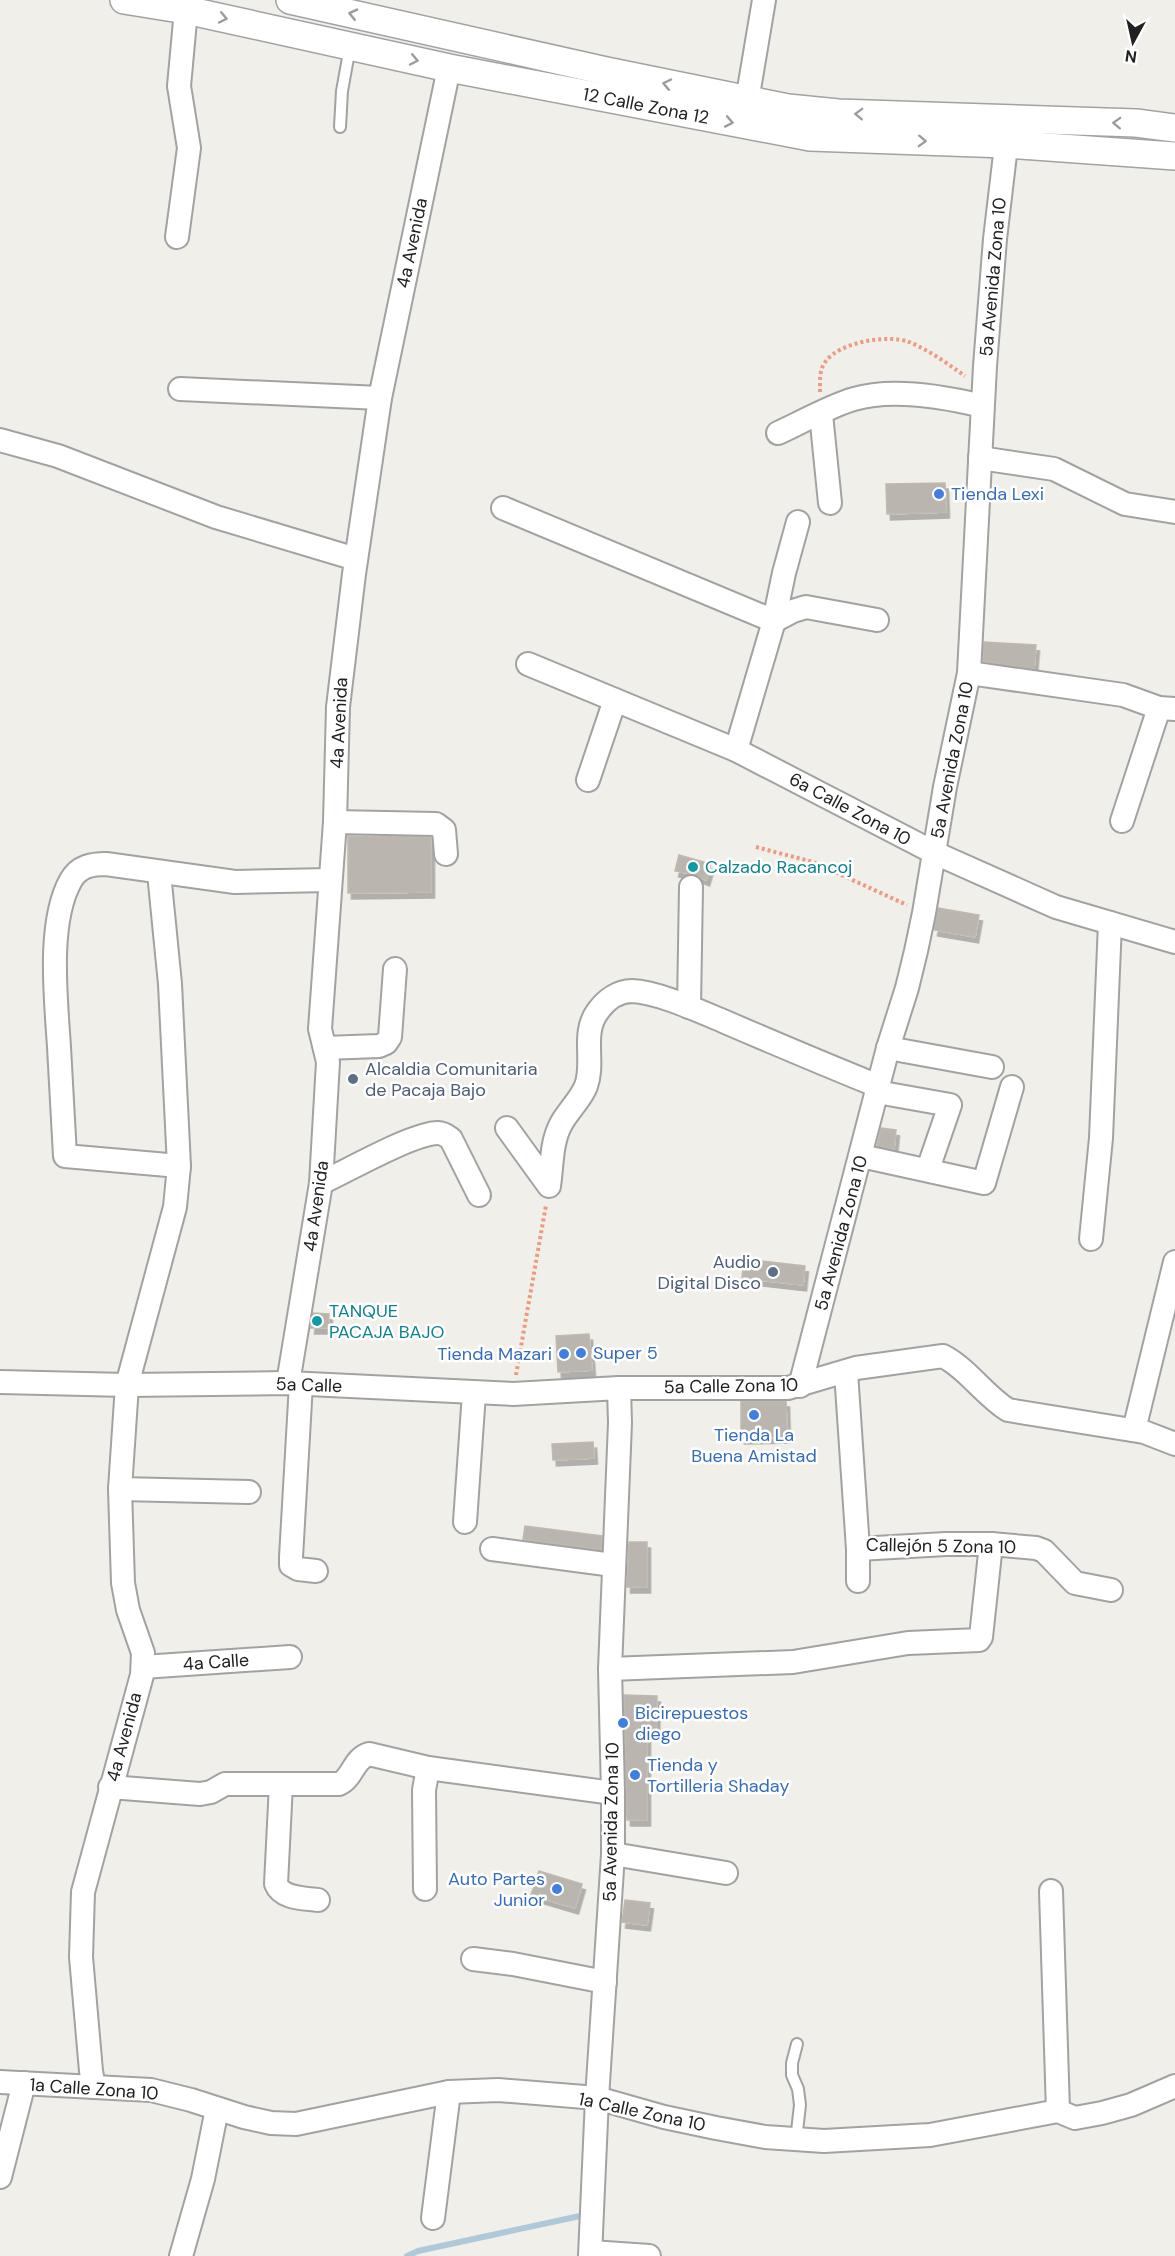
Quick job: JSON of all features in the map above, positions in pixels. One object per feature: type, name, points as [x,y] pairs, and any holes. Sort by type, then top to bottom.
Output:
[{"type":"street","name":"12 Calle Zona 12","points":[[124,0],[186,10],[449,68],[1007,132],[1175,156]]},
{"type":"street","name":"12 Calle Zona 12","points":[[290,0],[810,137],[1007,132],[1136,123],[1175,128]]},
{"type":"street","points":[[747,101],[764,0]]},
{"type":"street","points":[[177,237],[189,148],[179,86],[186,10]]},
{"type":"street","name":"4a Avenida","points":[[316,1571],[298,1569],[291,1565],[294,1383],[321,1183],[328,1090],[328,1062],[320,1029],[335,822],[338,707],[356,559],[380,398],[449,68]]},
{"type":"street","name":"5a Avenida Zona 10","points":[[800,1386],[888,1048],[907,988],[924,913],[945,787],[969,673],[991,278],[1007,132]]},
{"type":"street","points":[[180,389],[380,398]]},
{"type":"street","points":[[778,433],[853,399],[874,395],[953,399],[983,398]]},
{"type":"street","points":[[821,414],[830,503]]},
{"type":"street","points":[[0,440],[58,456],[216,517],[356,559]]},
{"type":"street","points":[[980,458],[1054,469],[1125,504],[1175,512]]},
{"type":"street","points":[[503,508],[774,621]]},
{"type":"street","points":[[736,750],[774,621],[798,522]]},
{"type":"street","points":[[774,621],[793,611],[806,608],[878,620]]},
{"type":"street","name":"6a Calle Zona 10","points":[[528,664],[736,750],[935,854],[1056,907],[1175,942]]},
{"type":"street","points":[[969,673],[1124,695],[1167,709],[1122,821]]},
{"type":"street","points":[[588,780],[615,700]]},
{"type":"street","points":[[335,822],[436,824],[444,831],[446,854]]},
{"type":"street","points":[[179,1166],[65,1156],[55,959],[60,909],[71,879],[78,871],[91,864],[106,864],[235,882],[330,880]]},
{"type":"street","name":"4a Avenida","points":[[94,2088],[81,1957],[83,1892],[143,1667],[143,1653],[128,1610],[123,1583],[120,1490],[127,1385],[175,1208],[179,1166],[170,984],[159,873]]},
{"type":"street","points":[[689,1007],[691,887]]},
{"type":"street","points":[[1091,1239],[1101,1138],[1110,923]]},
{"type":"street","points":[[326,1048],[379,1046],[386,1043],[390,1036],[395,969]]},
{"type":"street","points":[[549,1186],[555,1143],[560,1126],[585,1088],[588,1077],[590,1031],[599,1009],[618,993],[630,991],[645,993],[689,1007],[877,1089],[950,1105],[928,1169]]},
{"type":"street","points":[[888,1048],[992,1067]]},
{"type":"street","points":[[861,1156],[984,1183],[1011,1087]]},
{"type":"street","points":[[507,1128],[549,1186]]},
{"type":"street","points":[[321,1183],[408,1141],[436,1133],[444,1134],[451,1139],[479,1195]]},
{"type":"street","points":[[1134,1430],[1175,1262]]},
{"type":"street","name":"5a Calle Zona 10","points":[[618,1388],[781,1388],[800,1386],[856,1368],[943,1356],[956,1364],[993,1401],[1008,1410],[1134,1430],[1175,1444]]},
{"type":"street","name":"Callejón 5 Zona 10","points":[[846,1372],[858,1548],[946,1544],[991,1544],[1036,1548],[1044,1551],[1075,1583],[1111,1590]]},
{"type":"street","name":"5a Calle","points":[[0,1382],[127,1385],[294,1383],[513,1394],[618,1388]]},
{"type":"street","name":"5a Avenida Zona 10","points":[[590,2254],[597,2098],[613,1854],[614,1792],[610,1669],[620,1434],[618,1388]]},
{"type":"street","points":[[465,1522],[474,1393]]},
{"type":"street","points":[[120,1490],[249,1492]]},
{"type":"street","points":[[610,1669],[793,1662],[909,1643],[980,1640],[991,1544]]},
{"type":"street","points":[[858,1548],[858,1581]]},
{"type":"street","points":[[492,1549],[613,1565]]},
{"type":"street","name":"4a Calle","points":[[143,1667],[290,1657]]},
{"type":"street","points":[[110,1787],[200,1794],[211,1792],[225,1784],[339,1784],[348,1777],[358,1761],[369,1754],[428,1768],[614,1792]]},
{"type":"street","points":[[425,1889],[424,1790],[428,1768]]},
{"type":"street","points":[[281,1784],[276,1884],[284,1894],[318,1900]]},
{"type":"street","points":[[613,1854],[726,1873]]},
{"type":"street","points":[[1051,1891],[1058,2111]]},
{"type":"street","points":[[473,1959],[513,1964],[605,1982]]},
{"type":"street","name":"1a Calle Zona 10","points":[[0,2082],[151,2090],[243,2117],[271,2123],[296,2124],[449,2092],[498,2090],[597,2098],[664,2117],[716,2128],[796,2140],[874,2140],[930,2135],[1058,2111],[1075,2118],[1131,2105],[1175,2086]]},
{"type":"street","points":[[0,2178],[24,2083]]},
{"type":"street","points":[[433,2218],[449,2092]]},
{"type":"street","points":[[181,2256],[203,2179],[217,2109]]},
{"type":"street","points":[[590,2254],[649,2256]]},
{"type":"lane","points":[[340,127],[342,91],[350,46]]},
{"type":"lane","points":[[796,2140],[800,2122],[800,2105],[798,2089],[792,2075],[792,2063],[797,2044]]},
{"type":"path","points":[[821,414],[821,370],[826,360],[835,352],[857,343],[880,339],[908,342],[947,363],[983,398]]},
{"type":"path","points":[[756,847],[813,862],[924,913]]},
{"type":"path","points":[[513,1394],[549,1186]]},
{"type":"building","points":[[945,483],[946,512],[887,514],[886,484]]},
{"type":"building","points":[[984,642],[1036,645],[1034,669],[983,661]]},
{"type":"building","points":[[348,836],[431,837],[431,892],[348,893]]},
{"type":"building","name":"Calzado Racancoj","points":[[679,855],[711,864],[706,880],[692,874],[675,871]]},
{"type":"building","points":[[938,908],[979,915],[975,937],[934,930]]},
{"type":"building","points":[[881,1128],[896,1130],[894,1149],[877,1146]]},
{"type":"building","name":"Audio Digital Disco","points":[[744,1259],[805,1266],[803,1285],[742,1278]]},
{"type":"building","name":"TANQUE PACAJA BAJO","points":[[313,1313],[329,1314],[328,1328],[311,1328]]},
{"type":"building","points":[[589,1334],[592,1370],[558,1372],[556,1336]]},
{"type":"building","points":[[741,1401],[786,1401],[787,1437],[741,1438]]},
{"type":"building","points":[[593,1442],[594,1458],[553,1460],[552,1444]]},
{"type":"building","points":[[525,1526],[602,1536],[601,1550],[523,1539]]},
{"type":"building","points":[[629,1542],[647,1542],[647,1587],[627,1587]]},
{"type":"building","points":[[624,1695],[657,1696],[656,1733],[647,1733],[647,1820],[627,1820]]},
{"type":"building","name":"Auto Partes Junior","points":[[539,1871],[582,1884],[575,1908],[531,1895]]},
{"type":"building","points":[[625,1900],[650,1903],[647,1925],[622,1922]]},
{"type":"waterway","points":[[407,2256],[418,2251],[580,2216]]},
{"type":"place","name":"Tienda Lexi","points":[[939,494]]},
{"type":"place","name":"Calzado Racancoj","points":[[693,867]]},
{"type":"place","name":"Alcaldia Comunitaria de Pacaja Bajo","points":[[353,1079]]},
{"type":"place","name":"Audio Digital Disco","points":[[773,1272]]},
{"type":"place","name":"TANQUE PACAJA BAJO","points":[[317,1321]]},
{"type":"place","name":"Super 5","points":[[581,1353]]},
{"type":"place","name":"Tienda Mazari","points":[[564,1354]]},
{"type":"place","name":"Tienda La Buena Amistad","points":[[754,1415]]},
{"type":"place","name":"Bicirepuestos diego","points":[[623,1723]]},
{"type":"place","name":"Tienda y Tortilleria Shaday","points":[[635,1775]]},
{"type":"place","name":"Auto Partes Junior","points":[[557,1889]]}]
